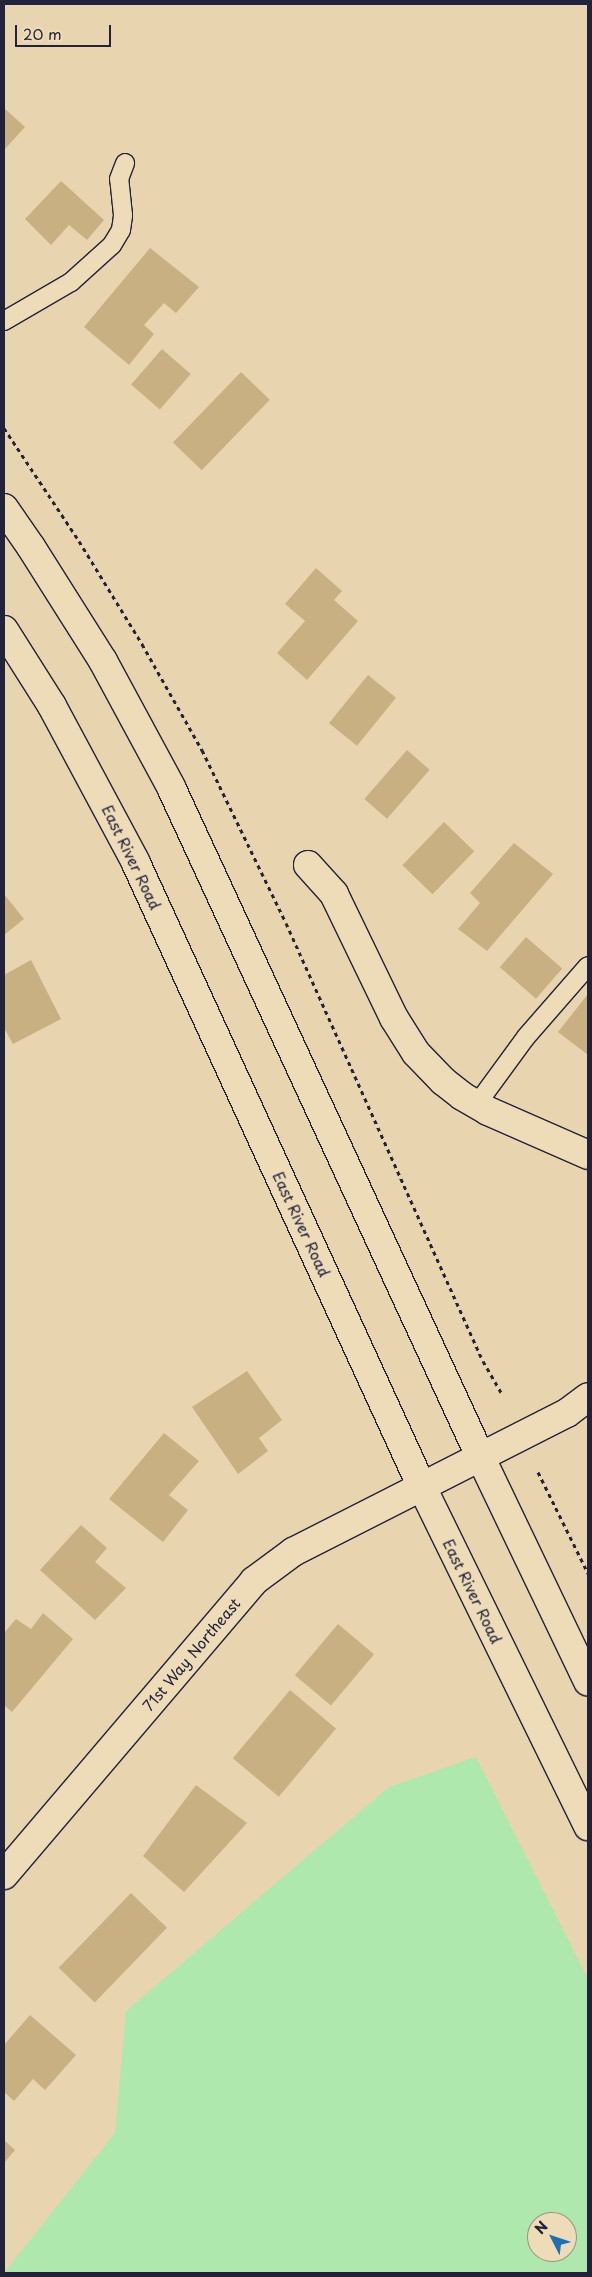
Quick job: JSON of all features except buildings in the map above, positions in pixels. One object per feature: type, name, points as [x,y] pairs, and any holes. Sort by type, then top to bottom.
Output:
[{"type":"main road","points":[[4,508],[103,661],[171,786],[480,1456],[588,1681]]},
{"type":"main road","name":"East River Road","points":[[4,630],[52,706],[135,861],[421,1485],[588,1826]]},
{"type":"main road","points":[[308,865],[334,894],[390,1010],[416,1053],[443,1081],[477,1104],[588,1155]]},
{"type":"main road","name":"71st Way Northeast","points":[[4,1875],[254,1581],[293,1552],[421,1485],[567,1413],[588,1397]]},
{"type":"lane","points":[[4,321],[71,282],[112,245],[121,230],[123,215],[119,179],[125,163]]},
{"type":"lane","points":[[477,1104],[526,1037],[588,966]]},
{"type":"path","points":[[4,428],[74,533],[142,644],[202,750],[286,923],[459,1310],[483,1361],[502,1394]]},
{"type":"path","points":[[538,1472],[588,1573]]},
{"type":"green space","points":[[476,1757],[588,1979],[588,2273],[4,2273],[115,2133],[126,2011],[389,1787]]}]
